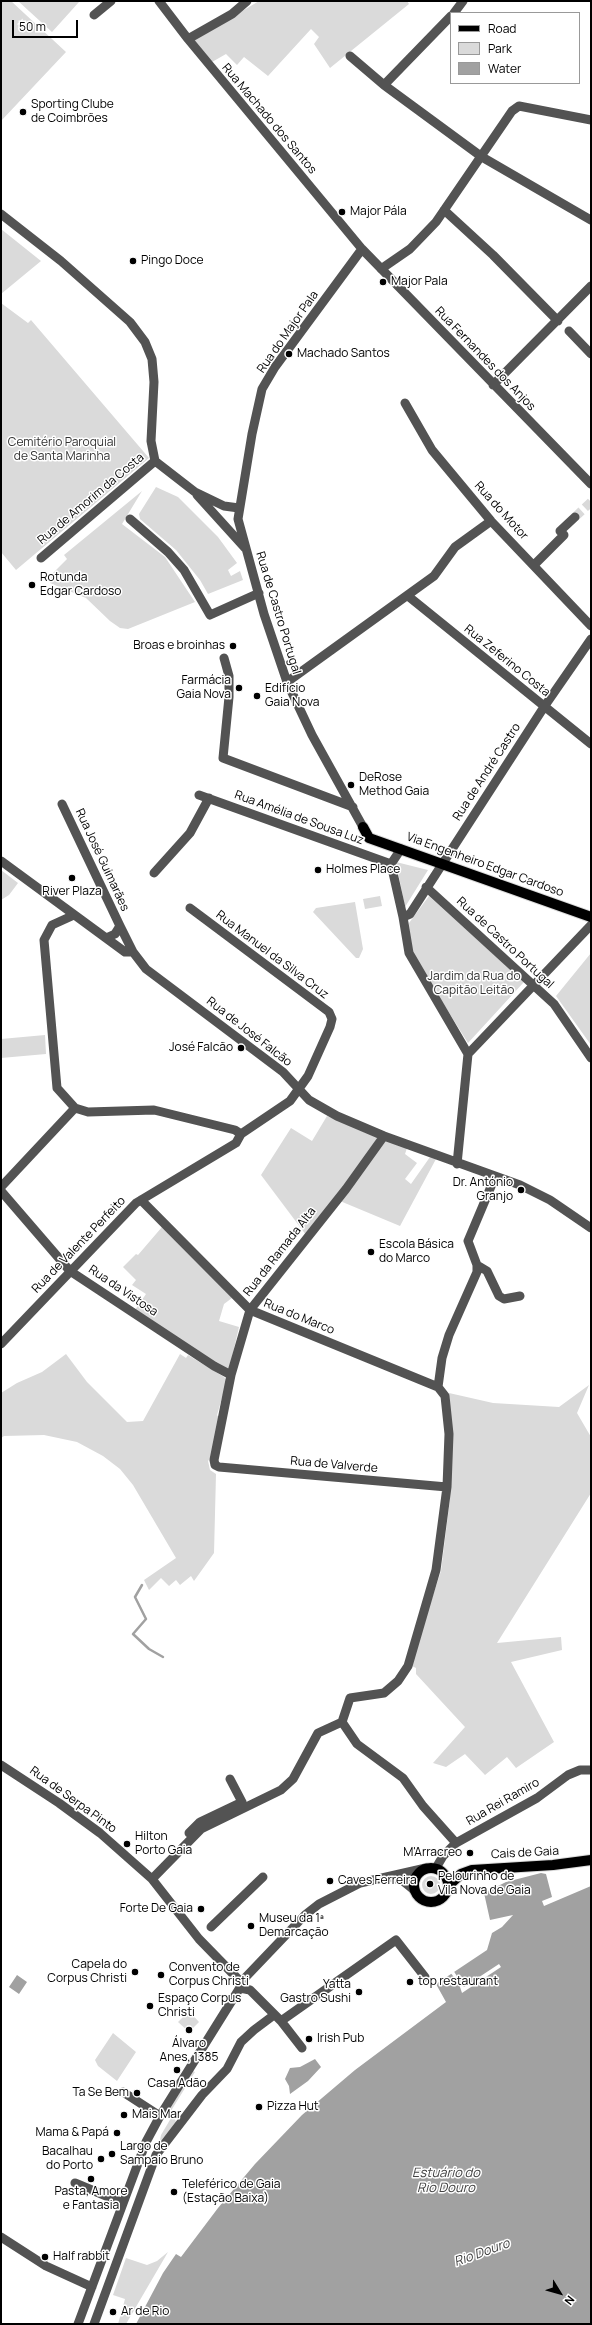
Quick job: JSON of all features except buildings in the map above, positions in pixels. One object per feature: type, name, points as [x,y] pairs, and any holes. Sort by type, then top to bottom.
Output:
[{"type":"main road","name":"Via Engenheiro Edgar Cardoso","points":[[363,827],[369,838],[591,917]]},
{"type":"main road","name":"Cais de Gaia","points":[[448,1886],[461,1874],[472,1870],[489,1867],[553,1865],[591,1860]]},
{"type":"main road","name":"Cais de Gaia","points":[[435,1870],[461,1874]]},
{"type":"main road","points":[[435,1870],[448,1886],[442,1898],[436,1901],[423,1900],[414,1890],[416,1877],[435,1870]]},
{"type":"street","points":[[94,16],[111,1]]},
{"type":"street","name":"Rua Machado dos Santos","points":[[159,1],[188,39],[362,250]]},
{"type":"street","points":[[188,39],[232,14],[247,1]]},
{"type":"street","points":[[455,12],[463,1]]},
{"type":"street","points":[[384,85],[450,17]]},
{"type":"street","points":[[350,56],[384,85],[482,157],[591,220]]},
{"type":"street","points":[[381,269],[419,240],[444,210],[482,157],[512,111],[519,106],[591,120]]},
{"type":"street","points":[[444,210],[493,255],[558,321]]},
{"type":"street","points":[[1,214],[61,261],[130,322],[145,342],[152,359],[154,382],[151,442],[155,461]]},
{"type":"street","name":"Rua Fernandes dos Anjos","points":[[362,250],[591,484]]},
{"type":"street","name":"Rua do Major Pala","points":[[239,508],[262,389],[275,367],[362,250]]},
{"type":"street","points":[[493,385],[591,286]]},
{"type":"street","points":[[569,331],[591,354]]},
{"type":"street","name":"Rua do Motor","points":[[405,403],[432,450],[491,521],[534,564],[591,626]]},
{"type":"street","name":"Rua de Amorim da Costa","points":[[41,558],[155,461],[195,492],[246,549]]},
{"type":"street","name":"Rua de Amorim da Costa","points":[[195,492],[224,506],[239,508]]},
{"type":"street","name":"Rua de Castro Portugal","points":[[239,508],[238,519],[246,549],[287,682],[312,735],[363,827]]},
{"type":"street","points":[[534,564],[564,535],[560,531],[575,517]]},
{"type":"street","points":[[130,519],[168,552],[184,570],[210,615],[259,593]]},
{"type":"street","points":[[223,524],[231,524],[238,519]]},
{"type":"street","points":[[287,682],[434,576],[454,547],[491,521]]},
{"type":"street","name":"Rua Zeferino Costa","points":[[408,596],[591,744]]},
{"type":"street","name":"Rua de André Castro","points":[[403,917],[410,914],[426,887],[544,707],[591,639]]},
{"type":"street","points":[[224,658],[229,676],[229,697],[223,758],[353,807]]},
{"type":"street","name":"Rua Amélia de Sousa Luz","points":[[200,795],[391,864]]},
{"type":"street","points":[[154,873],[190,833],[209,798]]},
{"type":"street","name":"Rua José Guimarães","points":[[62,804],[133,952]]},
{"type":"street","points":[[401,849],[391,864],[403,917],[409,954],[469,1053],[458,1164]]},
{"type":"street","points":[[1,861],[125,952],[133,952]]},
{"type":"street","name":"Rua de Castro Portugal","points":[[426,887],[554,1004],[591,1058]]},
{"type":"street","name":"Rua Manuel da Silva Cruz","points":[[190,908],[329,1012],[332,1019],[330,1027],[308,1076],[298,1089]]},
{"type":"street","points":[[74,915],[52,925],[44,940],[58,1088],[76,1108],[88,1112],[154,1110],[235,1130],[241,1134]]},
{"type":"street","points":[[469,1053],[591,925]]},
{"type":"street","name":"Rua José Guimarães","points":[[106,938],[115,934],[120,926]]},
{"type":"street","name":"Rua de José Falcão","points":[[133,952],[146,969],[283,1072],[309,1100],[337,1116],[384,1136],[458,1164],[520,1185],[550,1200],[591,1228]]},
{"type":"street","name":"Rua de Valente Perfeito","points":[[1,1344],[70,1271],[141,1200],[236,1143],[241,1134],[290,1101],[298,1089]]},
{"type":"street","points":[[1,1187],[76,1108]]},
{"type":"street","name":"Rua da Ramada Alta","points":[[219,1467],[215,1465],[214,1460],[231,1375],[250,1310],[346,1189],[384,1136]]},
{"type":"street","points":[[152,1879],[182,1851],[201,1829],[281,1790],[293,1779],[318,1733],[342,1722],[350,1698],[384,1693],[398,1681],[408,1666],[436,1570],[447,1487],[449,1434],[445,1396],[438,1387],[442,1358],[449,1335],[477,1272],[477,1265],[468,1241],[495,1177]]},
{"type":"street","name":"Rua da Vistosa","points":[[1,1191],[70,1271],[214,1366],[231,1375]]},
{"type":"street","name":"Rua do Marco","points":[[141,1200],[250,1310],[438,1387]]},
{"type":"street","points":[[477,1265],[487,1271],[499,1296],[504,1300],[520,1296]]},
{"type":"street","name":"Rua de Valverde","points":[[219,1467],[447,1487]]},
{"type":"street","points":[[342,1722],[358,1744],[403,1778],[423,1806],[456,1843]]},
{"type":"street","name":"Rua de Serpa Pinto","points":[[1,1765],[59,1803],[100,1833],[152,1879],[198,1939],[238,1979],[241,1984],[250,1990],[277,2018],[302,2048]]},
{"type":"street","name":"Rua Rei Ramiro","points":[[435,1870],[443,1856],[456,1843],[538,1798],[568,1775],[580,1770],[591,1770]]},
{"type":"street","points":[[182,1851],[179,1844],[200,1822],[242,1802],[230,1779]]},
{"type":"street","points":[[78,2324],[146,2142],[160,2116],[241,1984],[312,1909],[360,1883],[390,1876],[396,1873],[435,1870]]},
{"type":"street","points":[[390,1876],[402,1881],[414,1890]]},
{"type":"street","points":[[198,1939],[263,1877]]},
{"type":"street","points":[[94,2324],[153,2160],[202,2095],[227,2069],[241,2042],[254,2030],[277,2018],[396,1940],[425,1977]]},
{"type":"street","points":[[123,2092],[160,2116]]},
{"type":"street","points":[[75,2184],[122,2204]]},
{"type":"street","points":[[1,2237],[46,2266],[92,2287]]},
{"type":"green space","points":[[1,1],[11,1],[66,52],[1,121]]},
{"type":"green space","points":[[18,1],[78,1],[79,2],[52,32]]},
{"type":"green space","points":[[259,1],[407,1],[409,4],[330,68],[314,44],[319,37],[311,29],[268,76],[244,57],[237,65],[226,54],[212,62],[194,40]]},
{"type":"green space","points":[[1,229],[41,261],[1,294]]},
{"type":"green space","name":"Cemitério Paroquial de Santa Marinha","points":[[1,303],[28,323],[31,320],[149,458],[16,570],[1,552]]},
{"type":"green space","points":[[156,487],[178,497],[218,537],[237,563],[228,570],[231,576],[240,571],[243,580],[208,594],[200,580],[176,550],[140,519],[139,514]]},
{"type":"green space","points":[[142,491],[122,524],[165,557],[195,602],[128,629],[120,628],[110,621],[86,598],[50,583],[52,574],[67,559],[64,555]]},
{"type":"green space","points":[[396,862],[428,870],[405,907]]},
{"type":"green space","points":[[1,870],[18,883],[9,895],[1,900]]},
{"type":"green space","points":[[380,896],[382,906],[365,909],[363,899]]},
{"type":"green space","name":"Jardim da Rua do Capitão Leitão","points":[[429,896],[524,982],[468,1043],[411,952],[409,923]]},
{"type":"green space","points":[[355,902],[363,949],[359,958],[356,958],[313,912],[316,908]]},
{"type":"green space","points":[[591,953],[591,1045],[556,996]]},
{"type":"green space","points":[[45,1035],[46,1054],[1,1058],[1,1039]]},
{"type":"green space","points":[[327,1116],[378,1137],[355,1171],[306,1235],[261,1175],[291,1128],[312,1141]]},
{"type":"green space","points":[[385,1140],[407,1148],[405,1154],[417,1163],[405,1179],[411,1184],[430,1157],[436,1159],[400,1226],[340,1201]]},
{"type":"green space","points":[[162,1227],[232,1298],[224,1304],[219,1321],[239,1327],[229,1370],[215,1365],[135,1310],[146,1294],[132,1285],[136,1280],[123,1267],[136,1254],[138,1255]]},
{"type":"green space","points":[[66,1354],[87,1382],[127,1422],[143,1421],[180,1354],[186,1358],[188,1355],[224,1377],[227,1381],[217,1415],[219,1418],[211,1457],[208,1461],[210,1470],[216,1474],[214,1553],[194,1581],[191,1576],[180,1585],[176,1580],[169,1586],[161,1578],[149,1590],[144,1580],[176,1558],[133,1485],[120,1469],[103,1456],[77,1442],[44,1435],[4,1436],[1,1438],[1,1393],[17,1383],[42,1372]]},
{"type":"green space","points":[[589,1385],[577,1413],[591,1437],[591,1493],[497,1643],[561,1637],[562,1650],[511,1662],[554,1742],[516,1768],[507,1757],[485,1775],[465,1754],[446,1767],[433,1763],[465,1727],[416,1674],[416,1668],[412,1666],[420,1635],[441,1571],[450,1499],[451,1445],[449,1393],[493,1403],[559,1407]]},
{"type":"green space","points":[[431,1876],[437,1879],[440,1885],[437,1891],[431,1894],[425,1891],[422,1885],[425,1879]]},
{"type":"green space","points":[[189,2011],[199,2022],[189,2032],[178,2022]]},
{"type":"green space","points":[[113,2033],[136,2052],[117,2081],[98,2066],[95,2060]]},
{"type":"green space","points":[[193,2071],[195,2072],[169,2114],[167,2113]]},
{"type":"green space","points":[[174,2113],[176,2123],[159,2145],[161,2135]]},
{"type":"green space","points":[[168,2252],[126,2324],[118,2324],[125,2299],[113,2295],[126,2258],[147,2265],[157,2261]]},
{"type":"water","name":"Estuário do Rio Douro","points":[[541,1873],[546,1874],[552,1897],[542,1901],[544,1906],[591,1886],[591,2324],[136,2324],[163,2273],[176,2254],[181,2257],[218,2208],[255,2164],[302,2115],[355,2070],[446,2002],[436,1984],[487,1950],[492,1933],[502,1927],[513,1915],[490,1920],[484,1893],[506,1882]]},
{"type":"water","points":[[17,1975],[27,1982],[19,1994],[9,1987]]},
{"type":"water","points":[[315,2059],[321,2067],[308,2081],[290,2094],[289,2086],[285,2079],[290,2068],[300,2067]]},
{"type":"pier","points":[[499,1964],[501,1967],[462,1993],[459,1984],[450,1972],[453,1970],[464,1987]]},
{"type":"waterway","points":[[142,1585],[135,1597],[146,1619],[133,1634],[149,1649],[163,1657]]},
{"type":"tunnel","points":[[575,517],[591,502]]},
{"type":"place","name":"Sporting Clube de Coimbrões","points":[[23,112]]},
{"type":"place","name":"Major Pála","points":[[342,212]]},
{"type":"place","name":"Pingo Doce","points":[[133,261]]},
{"type":"place","name":"Major Pala","points":[[383,282]]},
{"type":"place","name":"Machado Santos","points":[[289,354]]},
{"type":"place","name":"Rotunda Edgar Cardoso","points":[[32,585]]},
{"type":"place","name":"Broas e broinhas","points":[[233,646]]},
{"type":"place","name":"Farmácia Gaia Nova","points":[[239,688]]},
{"type":"place","name":"Edifício Gaia Nova","points":[[257,696]]},
{"type":"place","name":"DeRose Method Gaia","points":[[351,785]]},
{"type":"place","name":"Holmes Place","points":[[318,870]]},
{"type":"place","name":"River Plaza","points":[[72,878]]},
{"type":"place","name":"José Falcão","points":[[241,1048]]},
{"type":"place","name":"Dr. António Granjo","points":[[521,1190]]},
{"type":"place","name":"Escola Básica do Marco","points":[[371,1252]]},
{"type":"place","name":"Hilton Porto Gaia","points":[[127,1844]]},
{"type":"place","name":"M'Arracreo","points":[[470,1853]]},
{"type":"place","name":"Caves Ferreira","points":[[330,1881]]},
{"type":"place","name":"Pelourinho de Vila Nova de Gaia","points":[[430,1884]]},
{"type":"place","name":"Forte De Gaia","points":[[201,1909]]},
{"type":"place","name":"Museu da 1ª Demarcação","points":[[251,1926]]},
{"type":"place","name":"Capela do Corpus Christi","points":[[135,1972]]},
{"type":"place","name":"Convento de Corpus Christi","points":[[161,1975]]},
{"type":"place","name":"top restaurant","points":[[410,1982]]},
{"type":"place","name":"Yatta Gastro Sushi","points":[[359,1992]]},
{"type":"place","name":"Espaço Corpus Christi","points":[[150,2006]]},
{"type":"place","name":"Álvaro Anes, 1385","points":[[189,2030]]},
{"type":"place","name":"Irish Pub","points":[[309,2039]]},
{"type":"place","name":"Casa Adão","points":[[177,2070]]},
{"type":"place","name":"Ta Se Bem","points":[[137,2093]]},
{"type":"place","name":"Pizza Hut","points":[[259,2107]]},
{"type":"place","name":"Mais Mar","points":[[124,2115]]},
{"type":"place","name":"Mama & Papá","points":[[117,2133]]},
{"type":"place","name":"Largo de Sampaio Bruno","points":[[112,2154]]},
{"type":"place","name":"Bacalhau do Porto","points":[[101,2159]]},
{"type":"place","name":"Pasta, Amore e Fantasia","points":[[91,2179]]},
{"type":"place","name":"Teleférico de Gaia (Estação Baixa)","points":[[174,2192]]},
{"type":"place","name":"Half rabbit","points":[[45,2257]]},
{"type":"place","name":"Ar de Rio","points":[[113,2312]]},
{"type":"water label","name":"Rio Douro","points":[[482,2253]]}]
